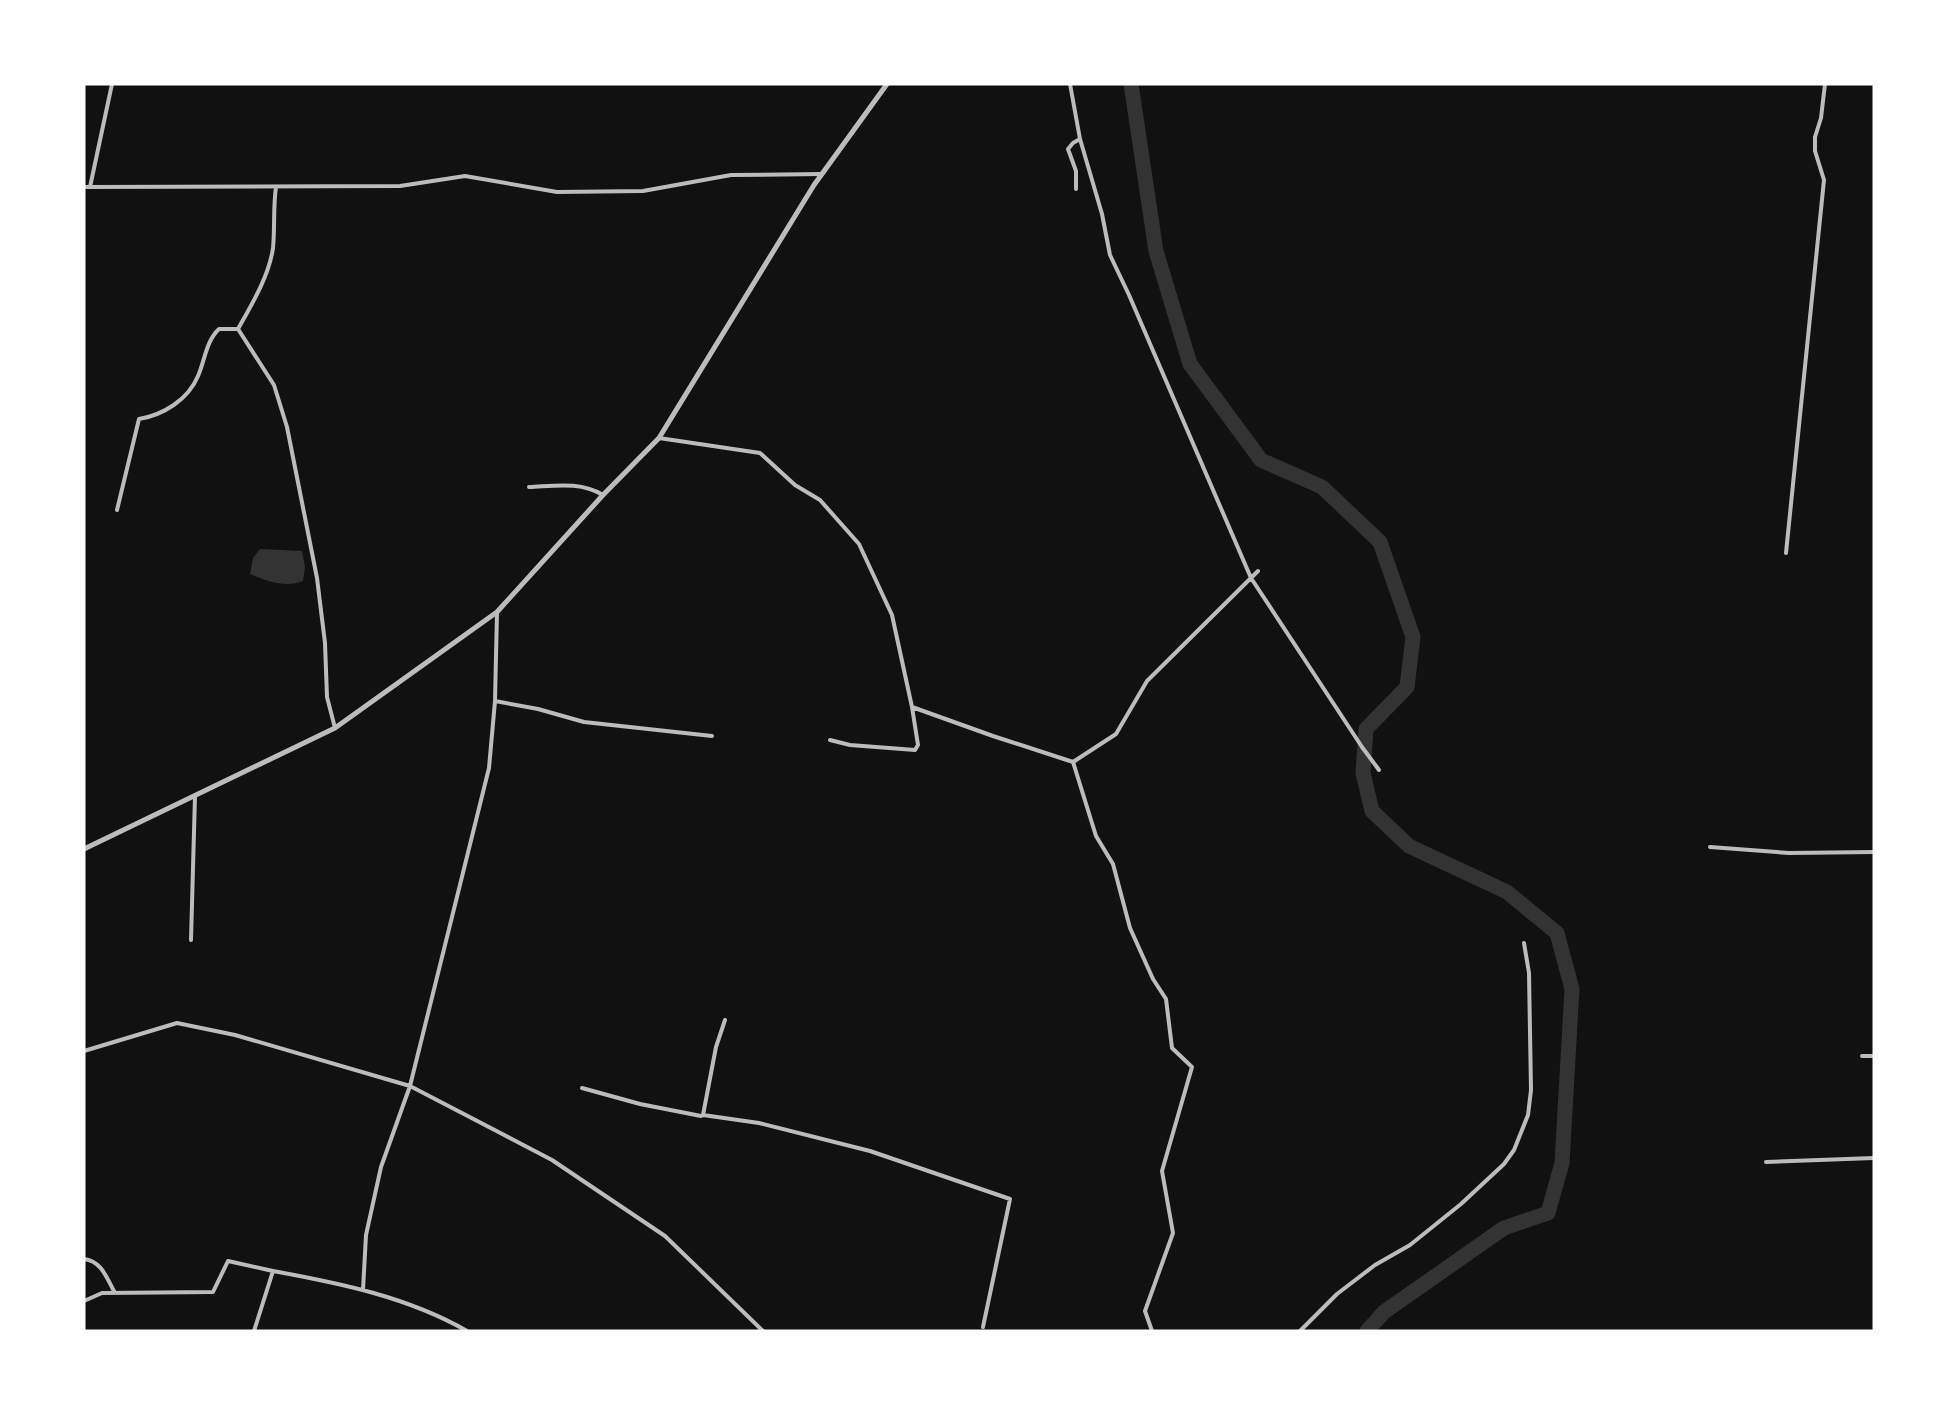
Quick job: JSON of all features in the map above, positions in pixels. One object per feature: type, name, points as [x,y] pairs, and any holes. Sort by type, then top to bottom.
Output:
[{"type":"street","points":[[90,187],[112,84]]},
{"type":"street","points":[[84,849],[335,728],[497,612],[603,495],[659,438],[822,174],[887,84]]},
{"type":"street","points":[[1070,84],[1081,134],[1080,139],[1102,214],[1110,255],[1251,578],[1379,770]]},
{"type":"street","points":[[1786,553],[1824,180],[1815,152],[1815,137],[1821,118],[1825,84]]},
{"type":"street","points":[[1076,189],[1076,171],[1068,149],[1080,139]]},
{"type":"street","points":[[84,187],[400,186],[465,176],[557,192],[632,191],[731,175],[822,174]]},
{"type":"street","points":[[238,329],[254,300],[269,264],[273,248],[273,210],[276,187]]},
{"type":"street","points":[[117,510],[139,419],[155,416],[190,390],[198,377],[213,335],[219,329],[238,329]]},
{"type":"street","points":[[238,329],[274,385],[288,427],[317,578],[325,643],[327,698],[335,728]]},
{"type":"street","points":[[659,438],[760,453],[795,485],[820,501],[859,544],[892,615],[918,745],[915,750],[850,745],[830,740]]},
{"type":"street","points":[[529,487],[571,485],[592,489],[603,495]]},
{"type":"street","points":[[1073,762],[1116,734],[1147,681],[1258,571]]},
{"type":"street","points":[[363,1290],[366,1235],[381,1167],[410,1086],[489,768],[495,701],[497,612]]},
{"type":"street","points":[[495,701],[538,709],[584,722],[712,736]]},
{"type":"street","points":[[912,707],[1073,762]]},
{"type":"street","points":[[1073,762],[1096,836],[1113,864],[1130,928],[1153,979],[1166,999],[1172,1047],[1192,1067],[1162,1171],[1173,1233],[1145,1311],[1152,1331]]},
{"type":"street","points":[[191,940],[195,796]]},
{"type":"street","points":[[1710,847],[1789,853],[1874,852]]},
{"type":"street","points":[[1300,1331],[1337,1294],[1375,1265],[1410,1245],[1461,1204],[1504,1164],[1514,1150],[1528,1115],[1531,1090],[1529,973],[1524,943]]},
{"type":"street","points":[[703,1115],[716,1047],[725,1020]]},
{"type":"street","points":[[84,1051],[177,1023],[235,1035],[410,1086],[552,1160],[665,1236],[763,1331]]},
{"type":"street","points":[[1862,1056],[1874,1056]]},
{"type":"street","points":[[582,1088],[640,1104],[701,1116],[759,1123],[870,1151],[1010,1199],[982,1327]]},
{"type":"street","points":[[1766,1162],[1874,1158]]},
{"type":"street","points":[[84,1259],[92,1260],[99,1265],[115,1293]]},
{"type":"street","points":[[84,1301],[102,1293],[213,1292],[228,1261],[363,1290],[441,1317],[467,1331]]},
{"type":"street","points":[[254,1331],[273,1271]]},
{"type":"shaded area","points":[[260,549],[302,551],[305,567],[303,581],[283,584],[250,574],[253,558]]},
{"type":"waterway","points":[[1131,84],[1156,251],[1190,364],[1261,460],[1322,487],[1380,542],[1413,637],[1407,687],[1366,729],[1363,773],[1372,811],[1409,846],[1507,892],[1557,933],[1572,989],[1562,1163],[1548,1213],[1504,1228],[1384,1312],[1367,1331]]}]
